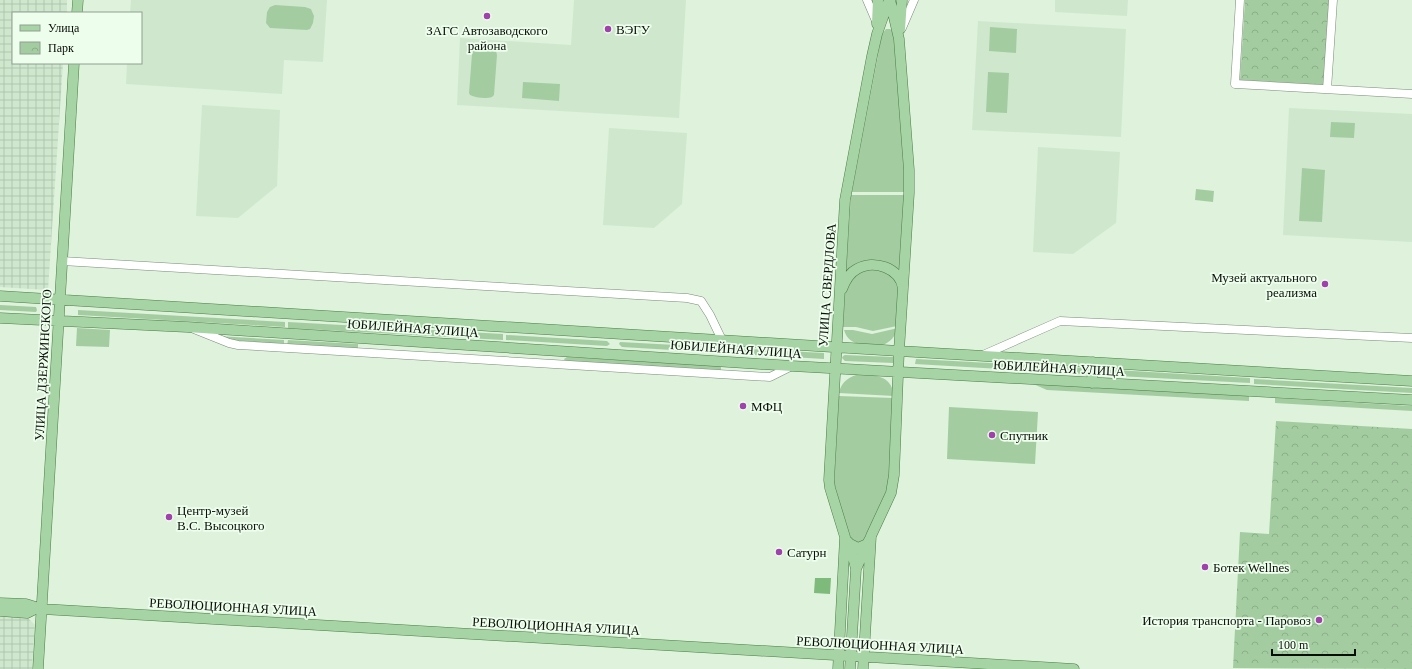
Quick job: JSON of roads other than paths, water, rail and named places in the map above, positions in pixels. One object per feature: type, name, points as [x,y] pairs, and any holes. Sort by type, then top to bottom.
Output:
[{"type":"main road","points":[[77,12],[78,0]]},
{"type":"main road","name":"УЛИЦА СВЕРДЛОВА","points":[[877,34],[876,22],[878,0]]},
{"type":"main road","name":"УЛИЦА СВЕРДЛОВА","points":[[856,569],[830,488],[829,480],[836,347],[845,200],[877,34],[889,0]]},
{"type":"main road","name":"УЛИЦА СВЕРДЛОВА","points":[[889,0],[899,35]]},
{"type":"main road","name":"УЛИЦА СВЕРДЛОВА","points":[[850,669],[856,569],[891,493],[893,484],[899,351],[909,193],[909,170],[899,35],[902,0]]},
{"type":"main road","points":[[877,34],[884,28],[888,27],[893,28],[899,35]]},
{"type":"main road","name":"УЛИЦА ДЗЕРЖИНСКОГО","points":[[38,669],[39,609],[74,64]]},
{"type":"main road","points":[[840,293],[845,281],[850,275],[856,269],[865,265],[881,266],[889,269],[900,280],[903,292]]},
{"type":"main road","name":"ЮБИЛЕЙНАЯ УЛИЦА","points":[[0,296],[1412,381]]},
{"type":"main road","name":"ЮБИЛЕЙНАЯ УЛИЦА","points":[[0,318],[187,327],[792,366],[1412,400]]},
{"type":"main road","points":[[1092,362],[1092,383]]},
{"type":"main road","points":[[847,541],[858,548],[869,540]]},
{"type":"main road","name":"УЛИЦА СВЕРДЛОВА","points":[[863,669],[869,540]]},
{"type":"main road","name":"УЛИЦА СВЕРДЛОВА","points":[[838,669],[847,541]]},
{"type":"main road","points":[[0,603],[26,604],[39,609]]},
{"type":"main road","points":[[0,611],[27,612],[39,609]]},
{"type":"main road","name":"РЕВОЛЮЦИОННАЯ УЛИЦА","points":[[39,609],[1074,669]]},
{"type":"street","points":[[867,0],[876,22]]},
{"type":"street","points":[[899,35],[914,0]]},
{"type":"street","points":[[1240,0],[1235,84],[1412,94]]},
{"type":"street","points":[[1327,89],[1333,0]]},
{"type":"street","points":[[62,261],[687,298],[701,301],[710,315],[722,340]]},
{"type":"street","points":[[981,356],[1060,321],[1412,338]]},
{"type":"street","points":[[187,327],[238,345],[770,377],[792,366]]},
{"type":"place","name":"ЗАГС Автозаводского района","points":[[487,16]]},
{"type":"place","name":"ВЭГУ","points":[[608,29]]},
{"type":"place","name":"Музей актуального реализма","points":[[1325,284]]},
{"type":"place","name":"МФЦ","points":[[743,406]]},
{"type":"place","name":"Спутник","points":[[992,435]]},
{"type":"place","name":"Центр-музей В.С. Высоцкого","points":[[169,517]]},
{"type":"place","name":"Сатурн","points":[[779,552]]},
{"type":"place","name":"Ботек Wellnes","points":[[1205,567]]},
{"type":"place","name":"История транспорта - Паровоз","points":[[1319,620]]}]
